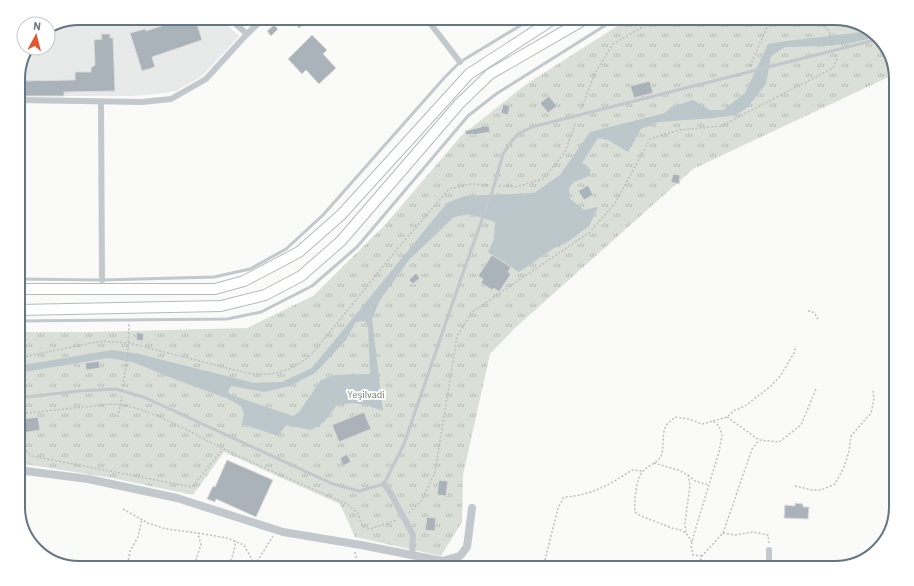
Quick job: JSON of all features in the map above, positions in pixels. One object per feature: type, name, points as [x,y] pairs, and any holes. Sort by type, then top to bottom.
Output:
[{"type":"main road","points":[[25,289],[215,289],[244,281],[299,252],[341,215],[470,74],[544,25]]},
{"type":"main road","points":[[25,310],[221,306],[265,295],[301,276],[341,241],[459,104],[490,74],[575,25]]},
{"type":"street","points":[[237,25],[247,34]]},
{"type":"street","points":[[25,100],[142,102],[171,99],[206,79],[257,25]]},
{"type":"street","points":[[431,25],[460,62]]},
{"type":"street","points":[[100,102],[102,280]]},
{"type":"street","points":[[25,471],[88,479],[176,498],[277,530],[442,561],[460,556],[467,547],[472,508]]},
{"type":"street","points":[[384,484],[390,492],[413,535],[412,555]]},
{"type":"street","points":[[769,550],[769,561]]},
{"type":"lane","points":[[25,279],[102,280],[214,277],[250,269],[286,249],[323,215],[460,62],[521,25]]},
{"type":"lane","points":[[25,321],[227,319],[261,312],[312,286],[357,246],[468,116],[496,94],[606,25]]},
{"type":"lane","points":[[25,397],[80,391],[122,390],[146,398],[333,484],[359,491],[384,484],[404,444],[494,187],[503,154],[518,134],[532,127],[873,40]]},
{"type":"path","points":[[25,356],[101,340],[129,343],[248,373],[274,373],[291,368],[312,354],[398,248],[449,190],[471,184],[494,187],[516,186],[544,179],[565,152],[595,73],[613,44],[646,25]]},
{"type":"path","points":[[748,72],[768,25]]},
{"type":"path","points":[[823,25],[828,31],[834,51]]},
{"type":"path","points":[[808,311],[814,312],[818,319]]},
{"type":"path","points":[[127,362],[129,320]]},
{"type":"path","points":[[686,533],[641,516],[636,512],[635,494],[642,472],[660,458],[663,448],[663,437],[666,424],[675,417],[689,418],[702,424],[727,417],[735,410],[745,406],[772,386],[781,375],[794,353],[796,346]]},
{"type":"path","points":[[727,417],[758,440],[779,442],[802,424],[816,389]]},
{"type":"path","points":[[795,486],[804,489],[821,490],[835,484],[846,461],[851,436],[871,413],[874,399],[873,391]]},
{"type":"path","points":[[702,556],[693,555],[691,546],[719,452],[722,435],[719,426],[713,421]]},
{"type":"path","points":[[700,561],[702,556],[723,533],[752,449],[758,440]]},
{"type":"path","points":[[25,450],[32,456],[192,487],[223,449]]},
{"type":"path","points":[[654,463],[678,470],[688,475],[695,481],[708,485]]},
{"type":"path","points":[[545,561],[558,508],[564,497],[575,497],[597,490],[615,482],[632,470],[642,472]]},
{"type":"path","points":[[688,475],[690,486],[685,523],[686,533],[692,542]]},
{"type":"path","points":[[123,509],[148,523],[166,529],[227,538],[244,544],[253,561]]},
{"type":"path","points":[[128,561],[130,551],[138,538],[142,519]]},
{"type":"path","points":[[258,561],[277,530]]},
{"type":"path","points":[[723,533],[734,535],[753,532],[768,535],[769,550]]},
{"type":"path","points":[[195,561],[201,544],[198,533]]},
{"type":"path","points":[[230,561],[236,541]]},
{"type":"path","points":[[355,544],[356,561]]},
{"type":"shaded area","points":[[72,25],[227,25],[239,36],[202,76],[176,91],[156,94],[132,96],[25,96],[25,75],[31,56],[56,56],[56,30]]},
{"type":"shaded area","points":[[862,32],[871,38],[851,43],[825,46],[785,47],[771,56],[766,84],[748,107],[736,115],[659,122],[641,129],[628,152],[608,140],[598,138],[582,163],[591,170],[589,176],[574,182],[569,188],[570,199],[584,210],[598,207],[589,226],[566,243],[554,248],[519,272],[488,252],[494,239],[495,222],[470,214],[454,217],[409,260],[380,300],[372,319],[383,411],[366,405],[353,403],[337,405],[324,422],[311,430],[286,425],[278,436],[242,424],[244,413],[241,406],[226,398],[133,362],[108,358],[25,372],[25,365],[112,350],[139,354],[254,383],[282,382],[312,368],[447,203],[465,196],[534,193],[560,175],[590,132],[665,113],[671,107],[693,100],[710,110],[723,110],[745,93],[768,44]],"holes":[[[365,321],[368,326],[370,374],[335,375],[321,380],[299,412],[293,416],[231,395],[228,392],[232,386],[264,392],[290,386],[315,373],[346,340],[356,322]]]},
{"type":"green space","name":"Yeşilvadi","points":[[619,25],[842,25],[856,29],[871,38],[876,43],[885,58],[889,72],[889,77],[693,169],[515,328],[490,354],[463,475],[462,522],[441,556],[355,537],[340,504],[224,452],[193,495],[112,478],[25,464],[25,332],[247,328],[313,296],[384,226],[461,136],[525,85]]},
{"type":"building","points":[[165,25],[197,25],[202,40],[152,57],[155,67],[142,71],[130,33],[145,29],[146,31]]},
{"type":"building","points":[[274,25],[278,29],[271,36],[267,31]]},
{"type":"building","points":[[101,34],[110,34],[110,38],[113,38],[115,91],[64,92],[64,96],[25,96],[25,81],[75,80],[75,72],[91,72],[91,68],[95,65],[94,40],[102,39]]},
{"type":"building","points":[[312,35],[327,50],[323,54],[336,68],[319,84],[306,70],[302,74],[288,59]]},
{"type":"building","points":[[650,81],[653,93],[634,98],[630,86]]},
{"type":"building","points":[[549,96],[557,106],[548,113],[540,103]]},
{"type":"building","points":[[503,104],[510,106],[508,115],[501,113]]},
{"type":"building","points":[[481,126],[489,126],[490,132],[466,135],[465,131]]},
{"type":"building","points":[[673,174],[680,175],[679,184],[671,182]]},
{"type":"building","points":[[588,185],[593,195],[584,200],[578,191]]},
{"type":"building","points":[[492,255],[511,267],[508,272],[511,274],[499,292],[494,288],[492,290],[481,283],[483,279],[478,276]]},
{"type":"building","points":[[416,273],[420,278],[413,284],[409,280]]},
{"type":"building","points":[[137,332],[144,334],[143,341],[136,340]]},
{"type":"building","points":[[99,361],[100,368],[86,370],[85,363]]},
{"type":"building","points":[[364,412],[371,429],[339,442],[332,425]]},
{"type":"building","points":[[38,417],[40,430],[25,433],[25,419]]},
{"type":"building","points":[[347,454],[351,462],[343,466],[340,458]]},
{"type":"building","points":[[227,460],[273,480],[256,517],[216,499],[215,502],[207,499],[213,486],[215,487]]},
{"type":"building","points":[[439,480],[448,481],[446,496],[437,495]]},
{"type":"building","points":[[795,503],[803,504],[803,507],[809,507],[808,519],[784,518],[785,505],[795,506]]},
{"type":"building","points":[[427,517],[436,518],[435,531],[425,530]]}]
